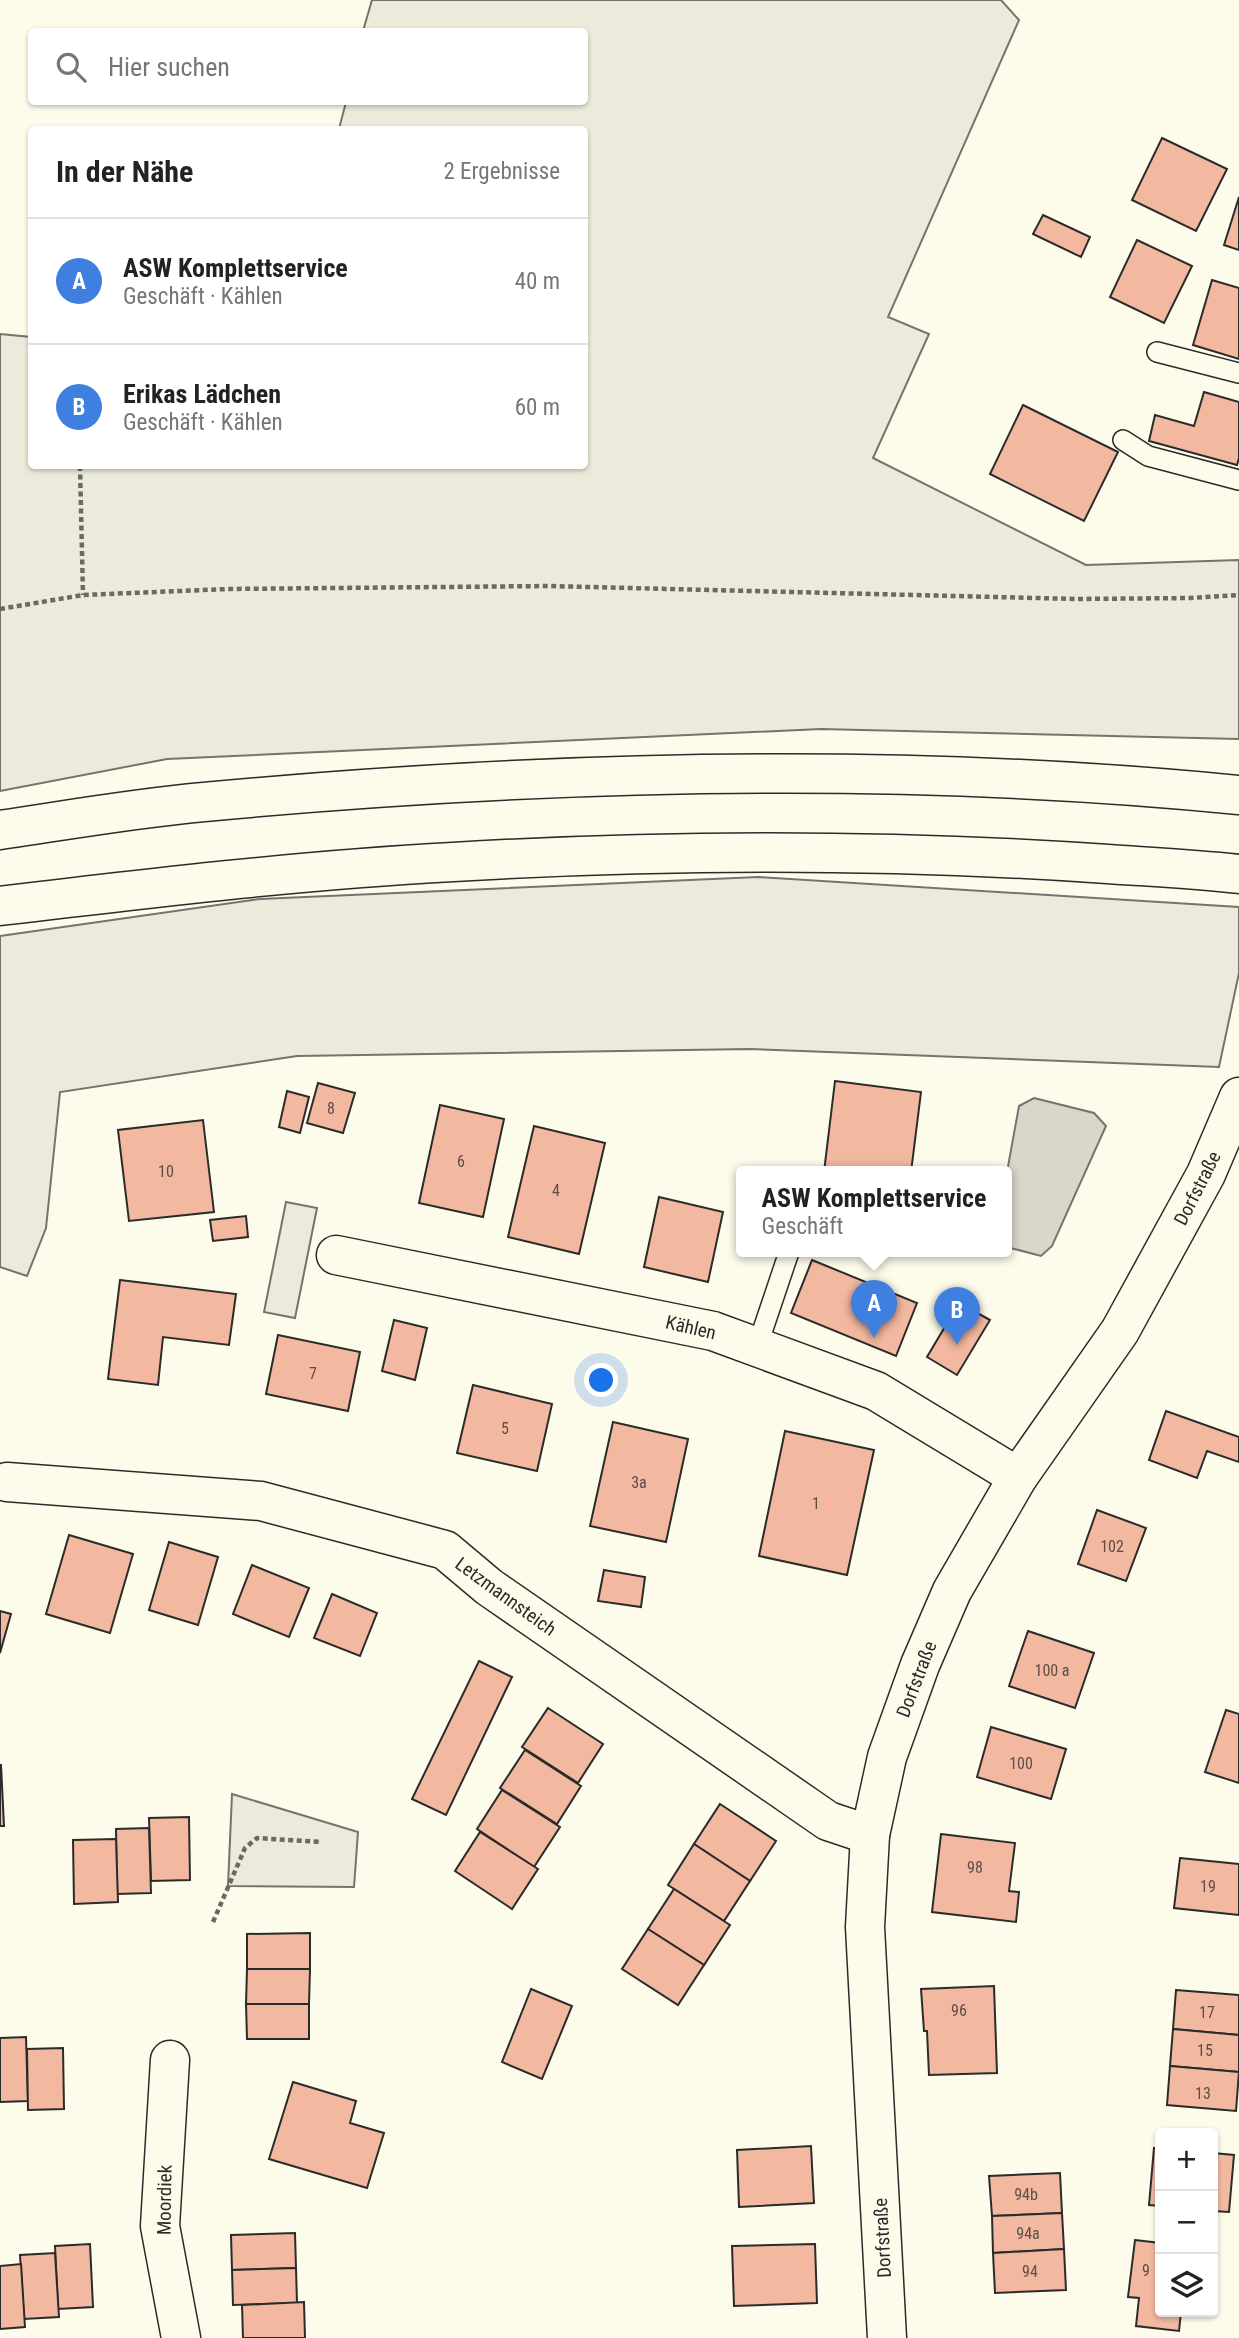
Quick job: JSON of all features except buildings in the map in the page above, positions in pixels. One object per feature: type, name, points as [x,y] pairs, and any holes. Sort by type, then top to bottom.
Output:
[{"type":"main road","points":[[0,830],[201,802],[448,783],[601,777],[826,774],[976,778],[1239,795]]},
{"type":"main road","points":[[0,906],[228,880],[451,862],[589,855],[831,853],[985,857],[1239,874]]},
{"type":"main road","name":"Dorfstraße","points":[[887,2338],[865,1927],[870,1835],[887,1758],[920,1665],[951,1591],[1018,1477],[1119,1331],[1206,1174],[1239,1097]]},
{"type":"main road","name":"Kählen","points":[[336,1255],[713,1331],[876,1391],[1018,1477]]},
{"type":"main road","name":"Letzmannsteich","points":[[7,1482],[261,1501],[445,1550],[489,1587],[828,1821],[870,1835]]},
{"type":"main road","name":"Moordiek","points":[[170,2060],[160,2226],[181,2338]]},
{"type":"lane","points":[[1157,352],[1239,373]]},
{"type":"lane","points":[[1123,440],[1148,456],[1239,480]]},
{"type":"lane","points":[[757,1347],[787,1257]]},
{"type":"path","points":[[80,469],[83,595]]},
{"type":"path","points":[[0,609],[83,595],[228,589],[548,586],[1077,599],[1239,595]]},
{"type":"path","points":[[213,1922],[245,1848],[257,1838],[321,1842]]},
{"type":"shaded area","points":[[372,0],[1001,0],[1019,20],[888,317],[929,334],[873,458],[1086,565],[1239,560],[1239,739],[821,729],[167,759],[0,791],[0,334],[28,337],[28,469],[588,469],[588,126],[340,126],[345,105],[588,105],[588,28],[364,28]]},
{"type":"shaded area","points":[[758,877],[1239,907],[1239,973],[1219,1067],[750,1049],[297,1056],[60,1092],[46,1228],[27,1276],[0,1267],[0,936],[260,899]]},
{"type":"shaded area","points":[[1034,1098],[1094,1113],[1106,1126],[1052,1246],[1041,1256],[1012,1248],[1012,1166],[1008,1166],[1019,1106]]},
{"type":"shaded area","points":[[286,1202],[317,1208],[295,1318],[264,1312]]},
{"type":"shaded area","points":[[232,1794],[358,1832],[354,1887],[228,1886]]},
{"type":"place","name":"ASW Komplettservice","points":[[874,1338]]},
{"type":"place","name":"Erikas Lädchen","points":[[957,1345]]}]
